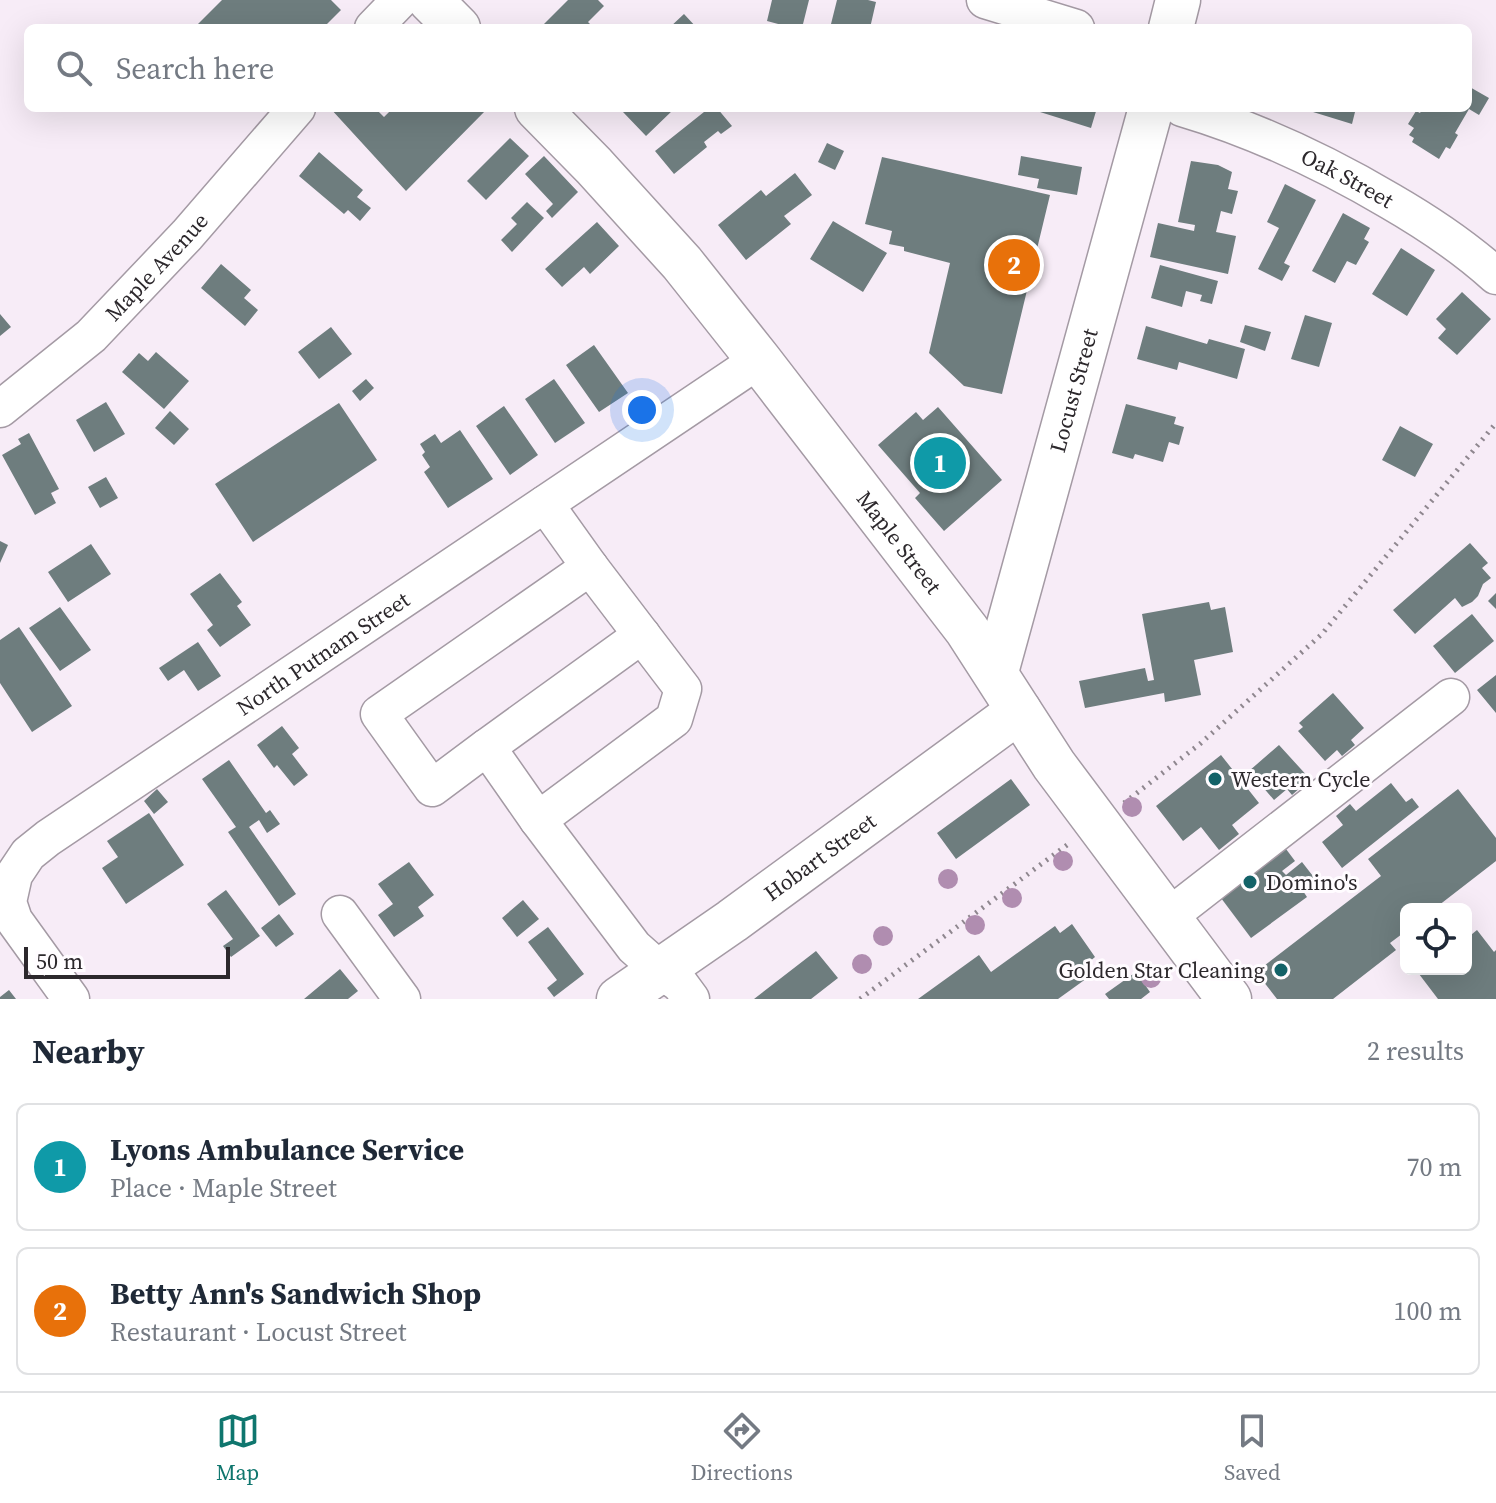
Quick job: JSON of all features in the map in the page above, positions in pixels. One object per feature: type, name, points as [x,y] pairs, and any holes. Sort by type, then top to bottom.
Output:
[{"type":"main road","points":[[430,0],[454,24]]},
{"type":"main road","points":[[1172,24],[1178,0]]},
{"type":"main road","name":"Maple Street","points":[[541,112],[682,263],[759,360],[967,630],[1054,765],[1229,999]]},
{"type":"main road","name":"Locust Street","points":[[996,672],[1150,112]]},
{"type":"main road","name":"Hobart Street","points":[[619,999],[675,985],[732,921],[1019,711]]},
{"type":"street","points":[[377,24],[400,0]]},
{"type":"street","points":[[985,0],[1063,24]]},
{"type":"street","name":"Maple Avenue","points":[[0,409],[91,336],[187,235],[294,112]]},
{"type":"street","name":"Oak Street","points":[[1195,112],[1318,161],[1437,229],[1496,276]]},
{"type":"street","name":"North Putnam Street","points":[[71,999],[14,920],[8,902],[6,888],[28,854],[759,360]]},
{"type":"street","points":[[538,820],[674,719],[683,689],[545,504]]},
{"type":"street","points":[[590,567],[379,714],[432,788],[642,635]]},
{"type":"street","points":[[1168,917],[1451,697]]},
{"type":"street","points":[[487,747],[634,947],[675,985]]},
{"type":"street","points":[[340,914],[402,999]]},
{"type":"path","points":[[1124,804],[1201,743],[1322,634],[1496,423]]},
{"type":"path","points":[[860,999],[1075,839]]},
{"type":"building","points":[[222,0],[331,0],[341,10],[327,24],[198,24]]},
{"type":"building","points":[[568,0],[598,0],[604,6],[588,22],[590,24],[544,24]]},
{"type":"building","points":[[772,0],[809,0],[803,24],[767,21]]},
{"type":"building","points":[[837,0],[876,2],[871,24],[831,24]]},
{"type":"building","points":[[684,14],[693,24],[673,24]]},
{"type":"building","points":[[1472,88],[1489,98],[1479,115],[1472,111]]},
{"type":"building","points":[[334,112],[379,112],[384,117],[389,112],[484,112],[406,191]]},
{"type":"building","points":[[623,112],[671,112],[646,136]]},
{"type":"building","points":[[704,112],[720,112],[732,126],[721,134],[718,131],[704,142],[707,147],[674,174],[655,151]]},
{"type":"building","points":[[1040,112],[1096,112],[1091,128]]},
{"type":"building","points":[[1313,112],[1355,112],[1352,124]]},
{"type":"building","points":[[1415,112],[1467,112],[1450,149],[1446,147],[1439,159],[1412,142],[1414,138],[1409,135],[1414,128],[1408,124]]},
{"type":"building","points":[[510,138],[529,156],[486,200],[467,181]]},
{"type":"building","points":[[827,143],[844,151],[835,170],[818,162]]},
{"type":"building","points":[[319,152],[363,190],[357,197],[371,208],[360,221],[348,210],[344,214],[299,176]]},
{"type":"building","points":[[544,156],[578,192],[552,218],[546,211],[553,204],[525,174]]},
{"type":"building","points":[[1021,156],[1082,167],[1077,195],[1037,188],[1039,179],[1018,175]]},
{"type":"building","points":[[882,157],[1050,195],[1002,394],[964,386],[929,353],[950,263],[904,251],[904,247],[889,244],[892,231],[865,224]]},
{"type":"building","points":[[1191,161],[1218,165],[1232,172],[1228,189],[1238,191],[1232,214],[1221,211],[1216,232],[1236,236],[1228,274],[1150,257],[1158,223],[1194,231],[1195,225],[1178,222]]},
{"type":"building","points":[[795,173],[812,195],[784,216],[791,224],[746,260],[718,225],[761,190],[766,196]]},
{"type":"building","points":[[1285,184],[1316,200],[1284,263],[1290,266],[1282,281],[1258,269],[1279,228],[1267,222]]},
{"type":"building","points":[[527,202],[544,218],[512,252],[501,240],[517,224],[511,218]]},
{"type":"building","points":[[1343,213],[1370,228],[1364,239],[1369,242],[1356,265],[1347,261],[1335,283],[1312,271]]},
{"type":"building","points":[[833,221],[887,253],[863,292],[810,259]]},
{"type":"building","points":[[597,222],[619,246],[590,274],[584,267],[562,287],[545,269]]},
{"type":"building","points":[[1401,248],[1435,270],[1407,316],[1372,294]]},
{"type":"building","points":[[221,264],[251,290],[244,298],[258,310],[245,326],[201,288]]},
{"type":"building","points":[[1160,265],[1218,281],[1212,304],[1200,301],[1202,295],[1186,291],[1182,307],[1151,298]]},
{"type":"building","points":[[1462,292],[1491,319],[1457,355],[1438,338],[1446,329],[1436,319]]},
{"type":"building","points":[[0,314],[11,327],[0,336]]},
{"type":"building","points":[[1305,315],[1332,323],[1319,367],[1291,359]]},
{"type":"building","points":[[1245,325],[1271,332],[1265,351],[1240,342]]},
{"type":"building","points":[[1146,326],[1207,344],[1209,339],[1245,349],[1237,379],[1179,362],[1177,370],[1137,359]]},
{"type":"building","points":[[331,327],[352,354],[319,379],[298,352]]},
{"type":"building","points":[[594,345],[628,393],[599,412],[566,365]]},
{"type":"building","points":[[156,352],[189,381],[164,409],[122,372],[139,353],[148,361]]},
{"type":"building","points":[[366,379],[374,388],[360,401],[352,391]]},
{"type":"building","points":[[554,379],[585,423],[555,443],[525,399]]},
{"type":"building","points":[[106,402],[125,434],[94,452],[76,420]]},
{"type":"building","points":[[339,403],[377,460],[253,542],[215,484]]},
{"type":"building","points":[[1126,404],[1176,417],[1174,424],[1184,427],[1179,445],[1169,442],[1163,462],[1135,454],[1133,459],[1112,453]]},
{"type":"building","points":[[504,406],[538,455],[510,475],[476,426]]},
{"type":"building","points":[[938,407],[1002,480],[944,531],[915,498],[920,493],[878,445],[916,412],[923,420]]},
{"type":"building","points":[[170,411],[189,429],[174,445],[155,428]]},
{"type":"building","points":[[1400,426],[1433,444],[1415,477],[1382,460]]},
{"type":"building","points":[[460,430],[493,479],[448,508],[424,472],[430,467],[422,455],[425,452],[420,444],[435,434],[441,443]]},
{"type":"building","points":[[29,433],[59,489],[51,493],[56,503],[35,515],[2,455],[21,444],[18,439]]},
{"type":"building","points":[[106,477],[118,498],[100,508],[88,487]]},
{"type":"building","points":[[0,541],[8,545],[0,563]]},
{"type":"building","points":[[1470,543],[1488,563],[1482,568],[1491,578],[1483,584],[1472,602],[1462,607],[1455,598],[1415,634],[1393,610]]},
{"type":"building","points":[[91,544],[111,574],[68,602],[48,572]]},
{"type":"building","points":[[220,573],[242,602],[237,606],[251,625],[220,647],[207,630],[213,625],[190,594]]},
{"type":"building","points":[[1496,593],[1496,609],[1488,601]]},
{"type":"building","points":[[1209,602],[1211,610],[1225,607],[1233,652],[1194,660],[1201,695],[1165,702],[1164,693],[1085,708],[1079,681],[1145,668],[1148,681],[1154,680],[1142,614]]},
{"type":"building","points":[[60,607],[91,650],[60,671],[29,628]]},
{"type":"building","points":[[1472,614],[1494,641],[1455,673],[1433,646]]},
{"type":"building","points":[[19,627],[72,706],[32,732],[0,683],[0,640]]},
{"type":"building","points":[[198,642],[221,676],[198,691],[184,670],[168,681],[159,668]]},
{"type":"building","points":[[1496,675],[1496,713],[1477,690]]},
{"type":"building","points":[[1333,693],[1364,728],[1351,740],[1355,745],[1342,756],[1337,750],[1325,761],[1298,731],[1303,727],[1299,723]]},
{"type":"building","points":[[282,726],[299,748],[292,754],[308,775],[294,786],[277,765],[274,768],[257,745]]},
{"type":"building","points":[[1279,745],[1310,779],[1292,795],[1287,789],[1274,800],[1249,771]]},
{"type":"building","name":"Western Cycle","points":[[1221,755],[1259,803],[1232,825],[1239,834],[1219,850],[1201,827],[1183,841],[1156,806]]},
{"type":"building","points":[[229,760],[266,813],[270,810],[280,824],[267,833],[259,820],[249,827],[296,894],[279,906],[228,832],[236,827],[202,779]]},
{"type":"building","points":[[1011,779],[1030,805],[956,859],[937,833]]},
{"type":"building","points":[[1391,783],[1406,802],[1412,798],[1419,807],[1342,868],[1322,842],[1343,825],[1336,816],[1350,804],[1356,811]]},
{"type":"building","points":[[157,789],[168,802],[154,814],[144,801]]},
{"type":"building","points":[[1458,789],[1496,838],[1496,861],[1442,903],[1400,903],[1400,936],[1390,943],[1396,950],[1333,999],[1277,999],[1256,972],[1381,876],[1368,859]]},
{"type":"building","points":[[149,813],[184,865],[126,904],[102,868],[118,857],[107,841]]},
{"type":"building","points":[[1283,845],[1295,861],[1282,871],[1286,875],[1302,862],[1316,880],[1303,891],[1307,897],[1251,938],[1218,894]]},
{"type":"building","points":[[409,862],[434,895],[418,907],[424,916],[394,937],[378,915],[393,904],[378,884]]},
{"type":"building","points":[[226,890],[260,936],[231,957],[223,946],[233,939],[207,904]]},
{"type":"building","points":[[523,900],[539,919],[517,937],[502,918]]},
{"type":"building","points":[[279,914],[294,934],[276,947],[261,928]]},
{"type":"building","points":[[1072,924],[1095,957],[1083,967],[1090,976],[1058,999],[918,999],[979,955],[991,972],[1055,926],[1060,933]]},
{"type":"building","points":[[548,927],[584,974],[554,997],[547,988],[557,980],[528,942]]},
{"type":"building","points":[[1477,930],[1494,952],[1496,950],[1496,999],[1438,999],[1420,975],[1472,975],[1472,934]]},
{"type":"building","points":[[816,951],[838,978],[811,999],[754,999]]},
{"type":"building","points":[[340,969],[358,991],[348,999],[304,999]]},
{"type":"building","points":[[1136,972],[1150,992],[1141,999],[1109,999],[1105,994]]},
{"type":"building","points":[[9,990],[16,999],[0,999],[0,997]]},
{"type":"place","name":"Betty Ann's Sandwich Shop","points":[[1014,265]]},
{"type":"place","name":"Lyons Ambulance Service","points":[[940,463]]},
{"type":"place","name":"Western Cycle","points":[[1215,779]]},
{"type":"place","name":"Domino's","points":[[1250,882]]},
{"type":"place","name":"Golden Star Cleaning","points":[[1281,970]]}]
